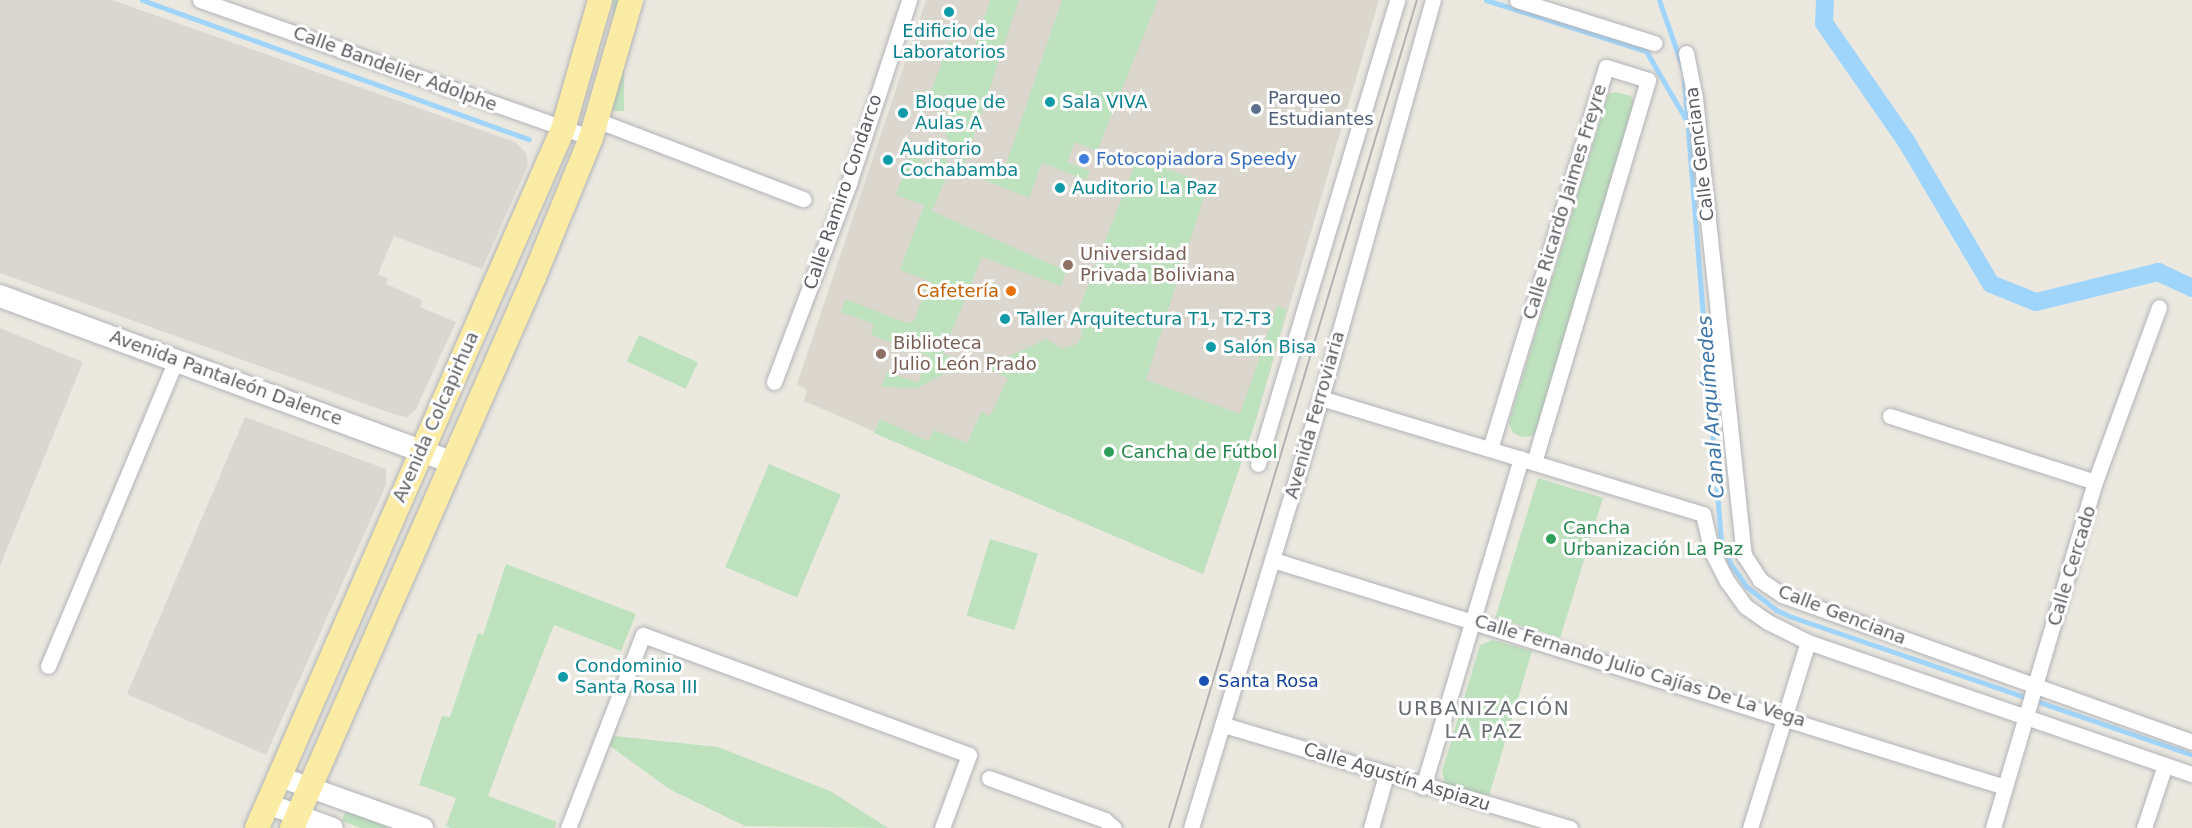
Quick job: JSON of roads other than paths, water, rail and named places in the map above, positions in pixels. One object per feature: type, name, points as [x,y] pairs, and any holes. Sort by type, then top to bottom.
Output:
[{"type":"main road","name":"Avenida Colcapirhua","points":[[257,828],[563,129],[600,0]]},
{"type":"main road","name":"Avenida Colcapirhua","points":[[295,822],[594,129],[631,0]]},
{"type":"main road","name":"Avenida Pantaleón Dalence","points":[[0,296],[452,462]]},
{"type":"street","name":"Calle Bandelier Adolphe","points":[[200,0],[563,129],[594,129],[803,199]]},
{"type":"street","name":"Calle Ramiro Condarco","points":[[774,382],[849,183],[909,0]]},
{"type":"street","points":[[1258,464],[1397,0]]},
{"type":"street","name":"Avenida Ferroviaria","points":[[1191,828],[1321,398],[1433,0]]},
{"type":"street","points":[[1517,0],[1654,43]]},
{"type":"street","name":"Calle Genciana","points":[[1686,53],[1695,98],[1744,555],[1760,580],[1782,595],[2035,691],[2192,742]]},
{"type":"street","name":"Calle Ricardo Jaimes Freyre","points":[[1490,449],[1606,67],[1648,80],[1528,460]]},
{"type":"street","name":"Calle Cercado","points":[[1993,828],[2095,482],[2158,307]]},
{"type":"street","points":[[48,666],[176,360]]},
{"type":"street","points":[[1321,398],[1528,460],[1473,619],[1423,787]]},
{"type":"street","points":[[1890,416],[2095,482]]},
{"type":"street","name":"Calle Genciana","points":[[1528,460],[1703,514],[1711,549],[1726,581],[1745,606],[1808,642],[2192,774]]},
{"type":"street","name":"Calle Fernando Julio Cajías De La Vega","points":[[1273,560],[1473,619],[2006,787]]},
{"type":"street","points":[[570,828],[643,635],[969,755],[942,828]]},
{"type":"street","points":[[1750,828],[1808,642]]},
{"type":"street","name":"Calle Agustín Aspiazu","points":[[1224,725],[1544,824],[1570,828]]},
{"type":"street","points":[[2144,828],[2165,765]]},
{"type":"street","points":[[1371,828],[1386,775]]},
{"type":"street","points":[[280,777],[423,828]]},
{"type":"street","points":[[989,778],[1105,820],[1114,828]]},
{"type":"street","points":[[268,804],[295,822],[333,828]]},
{"type":"waterway","points":[[142,0],[529,139]]},
{"type":"waterway","points":[[1486,0],[1646,51],[1689,125]]},
{"type":"waterway","name":"Canal Arquímedes","points":[[1659,0],[1682,66]]},
{"type":"waterway","points":[[1825,0],[1824,23],[1906,141],[1991,284],[2036,302],[2158,272],[2192,288]]},
{"type":"waterway","name":"Canal Arquímedes","points":[[1684,81],[1721,539],[1730,563],[1747,587],[1776,610],[1792,617],[2192,755]]},
{"type":"tram line","points":[[1169,828],[1417,0]]},
{"type":"place","name":"Edificio de Laboratorios","points":[[949,12]]},
{"type":"place","name":"Sala VIVA","points":[[1050,102]]},
{"type":"place","name":"Parqueo Estudiantes","points":[[1256,109]]},
{"type":"place","name":"Bloque de Aulas A","points":[[903,113]]},
{"type":"place","name":"Fotocopiadora Speedy","points":[[1084,159]]},
{"type":"place","name":"Auditorio Cochabamba","points":[[888,160]]},
{"type":"place","name":"Auditorio La Paz","points":[[1060,188]]},
{"type":"place","name":"Universidad Privada Boliviana","points":[[1068,265]]},
{"type":"place","name":"Cafetería","points":[[1011,291]]},
{"type":"place","name":"Taller Arquitectura T1, T2-T3","points":[[1005,319]]},
{"type":"place","name":"Salón Bisa","points":[[1211,347]]},
{"type":"place","name":"Biblioteca Julio León Prado","points":[[881,354]]},
{"type":"place","name":"Cancha de Fútbol","points":[[1109,452]]},
{"type":"place","name":"Cancha Urbanización La Paz","points":[[1551,539]]},
{"type":"place","name":"Condominio Santa Rosa III","points":[[563,677]]},
{"type":"place","name":"Santa Rosa","points":[[1204,681]]},
{"type":"district","name":"URBANIZACIÓN LA PAZ","points":[[1484,720]]}]
